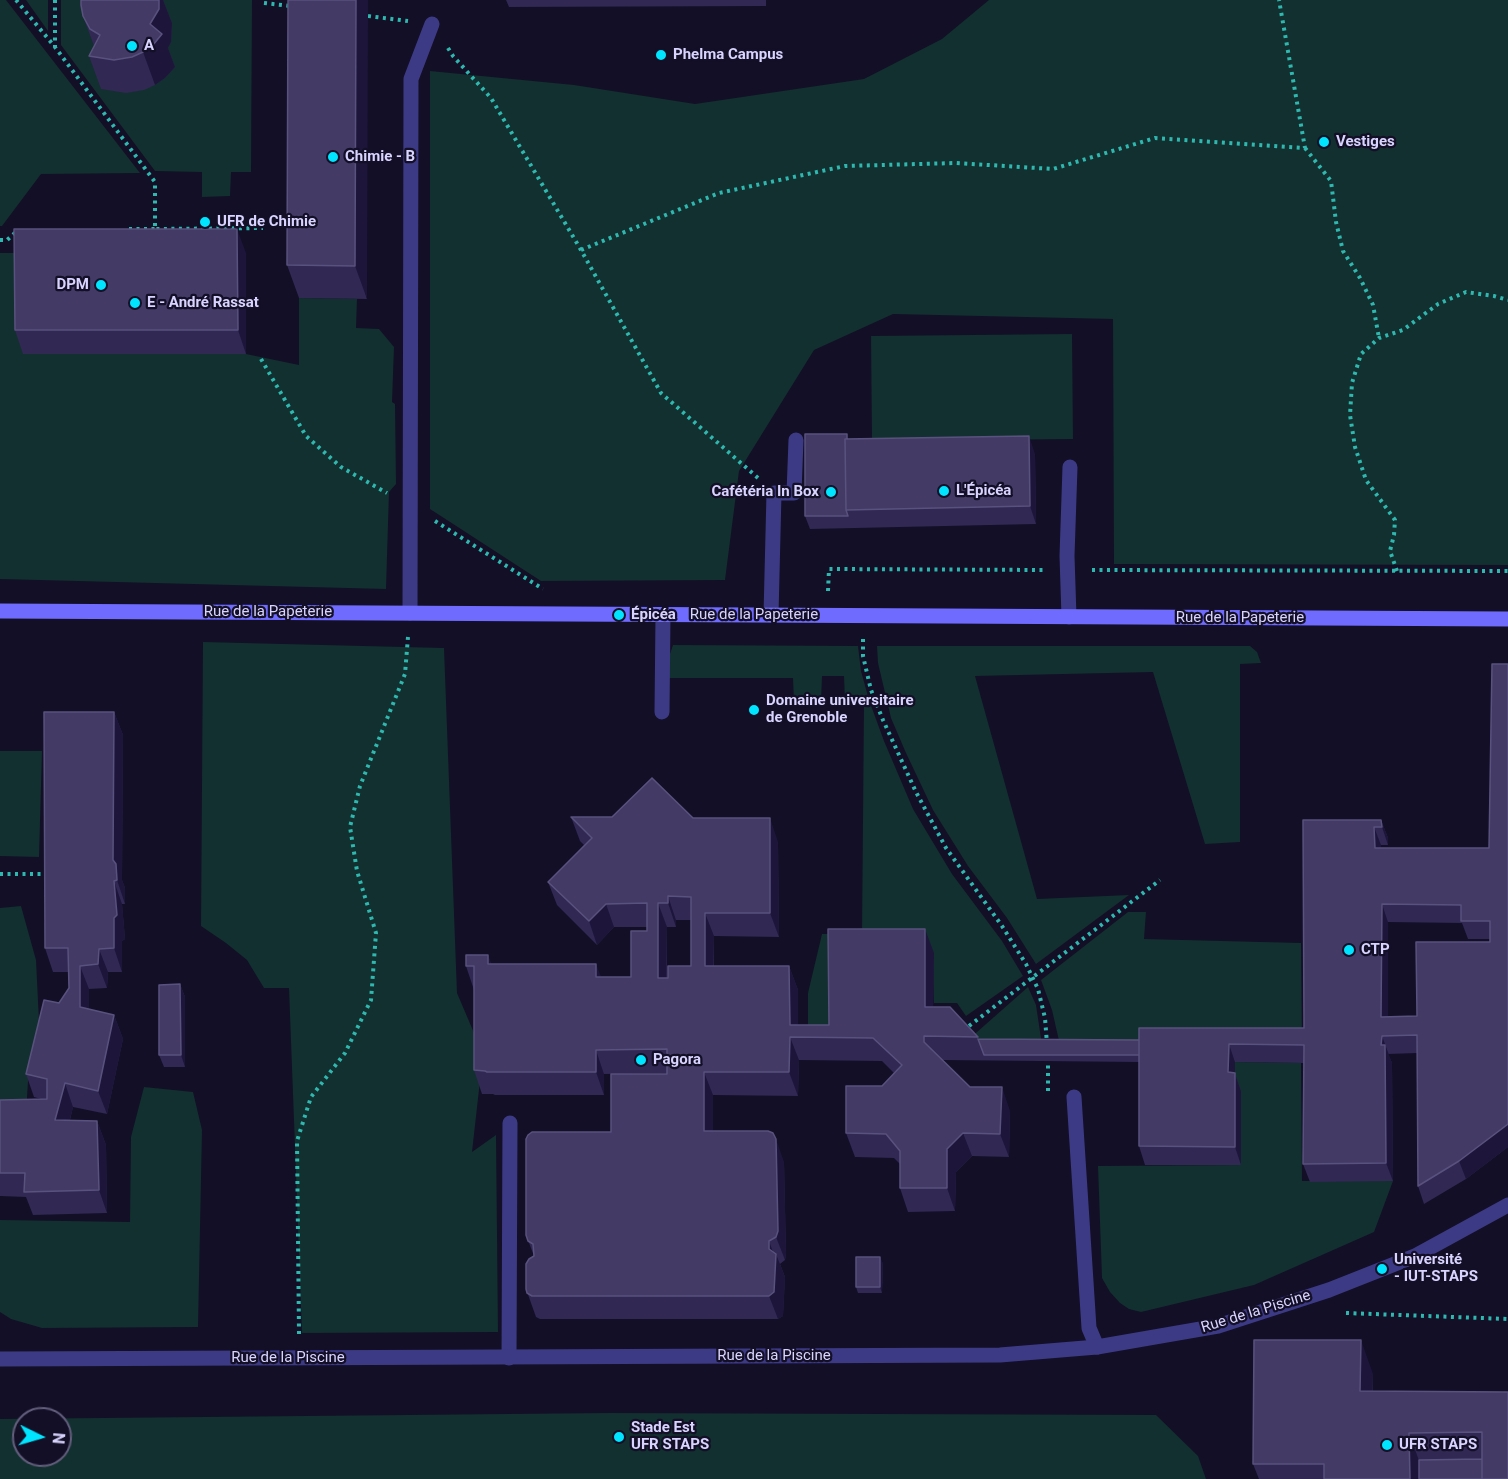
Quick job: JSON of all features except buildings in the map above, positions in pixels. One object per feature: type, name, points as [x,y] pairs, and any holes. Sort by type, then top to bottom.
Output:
[{"type":"street","points":[[410,613],[411,79],[432,24]]},
{"type":"street","points":[[771,615],[774,493],[794,493],[796,440]]},
{"type":"street","points":[[1069,617],[1067,570],[1070,467]]},
{"type":"street","name":"Rue de la Papeterie","points":[[0,611],[1508,619]]},
{"type":"street","points":[[662,712],[663,615]]},
{"type":"street","points":[[1074,1097],[1089,1328],[1097,1347]]},
{"type":"street","points":[[509,1358],[510,1123]]},
{"type":"street","name":"Rue de la Piscine","points":[[4,1357],[509,1358],[1000,1355],[1097,1347],[1218,1326],[1329,1290],[1415,1256],[1508,1205]]},
{"type":"path","points":[[16,0],[55,47],[155,182],[155,229]]},
{"type":"path","points":[[55,0],[55,47]]},
{"type":"path","points":[[1279,0],[1305,148],[1331,181],[1336,222],[1343,250],[1373,305],[1379,338]]},
{"type":"path","points":[[264,3],[300,7]]},
{"type":"path","points":[[368,16],[432,24],[453,56],[491,98],[581,250],[661,393],[774,493]]},
{"type":"path","points":[[581,250],[719,193],[845,166],[956,163],[1053,169],[1155,138],[1305,148]]},
{"type":"path","points":[[121,229],[263,228]]},
{"type":"path","points":[[0,240],[7,240],[17,231]]},
{"type":"path","points":[[1397,571],[1390,551],[1395,520],[1366,480],[1355,447],[1350,415],[1352,382],[1361,354],[1379,338],[1403,330],[1438,304],[1466,292],[1508,300]]},
{"type":"path","points":[[261,360],[306,436],[341,467],[410,505],[546,590]]},
{"type":"path","points":[[828,593],[829,569],[1508,571]]},
{"type":"path","points":[[299,1358],[297,1141],[311,1097],[345,1053],[371,1000],[376,933],[357,871],[351,827],[360,786],[405,674],[408,634]]},
{"type":"path","points":[[862,636],[863,656],[871,690],[916,792],[946,848],[1002,926],[1026,964],[1038,989],[1045,1018],[1048,1061]]},
{"type":"path","points":[[0,874],[53,873]]},
{"type":"path","points":[[969,1026],[1160,880]]},
{"type":"path","points":[[1357,1309],[1365,1314]]},
{"type":"path","points":[[1346,1313],[1508,1319]]},
{"type":"green space","points":[[0,0],[6,0],[140,173],[41,174],[2,226],[0,226]]},
{"type":"green space","points":[[26,0],[48,0],[48,31]]},
{"type":"green space","points":[[61,0],[252,0],[251,172],[231,172],[230,196],[202,197],[202,172],[155,171],[61,45]]},
{"type":"green space","points":[[989,0],[1508,0],[1508,565],[1114,564],[1113,319],[893,314],[814,350],[739,471],[725,580],[541,581],[430,509],[430,71],[574,85],[695,104],[864,79],[942,39]]},
{"type":"green space","points":[[0,253],[23,253],[24,354],[246,354],[299,365],[299,298],[357,299],[356,328],[379,329],[394,347],[392,402],[395,404],[396,484],[389,492],[386,589],[0,579]]},
{"type":"green space","points":[[1072,334],[1073,439],[872,441],[871,336]]},
{"type":"green space","points":[[203,642],[444,648],[457,993],[483,1054],[472,1152],[496,1135],[498,1332],[302,1333],[289,988],[264,988],[247,960],[201,926]]},
{"type":"green space","points":[[673,645],[858,646],[861,671],[869,700],[913,809],[952,874],[1002,941],[1023,976],[966,1016],[957,1003],[934,1003],[933,953],[838,1048],[808,1048],[808,993],[822,934],[862,934],[864,702],[845,702],[844,676],[822,676],[821,702],[794,702],[793,678],[668,678]]},
{"type":"green space","points":[[877,646],[1250,646],[1257,652],[1261,663],[1240,664],[1240,842],[1205,844],[1153,672],[975,676],[1037,899],[1129,895],[1036,964],[1007,918],[968,866],[933,810],[891,718],[878,663]]},
{"type":"green space","points":[[0,751],[42,751],[39,857],[0,856]]},
{"type":"green space","points":[[21,906],[36,960],[39,1021],[29,1066],[26,1113],[0,1114],[0,908]]},
{"type":"green space","points":[[1128,912],[1146,912],[1144,939],[1301,943],[1302,1046],[1060,1045],[1052,1010],[1041,980]]},
{"type":"green space","points":[[1028,987],[1036,1005],[1042,1045],[968,1040]]},
{"type":"green space","points":[[1235,1062],[1301,1063],[1302,1181],[1393,1181],[1374,1232],[1254,1285],[1141,1312],[1129,1309],[1110,1292],[1102,1278],[1098,1166],[1241,1165]]},
{"type":"green space","points":[[144,1087],[193,1092],[202,1130],[198,1327],[42,1328],[11,1319],[0,1312],[0,1220],[130,1222],[131,1137]]},
{"type":"green space","name":"Stade Est UFR STAPS","points":[[609,1413],[1156,1415],[1198,1456],[1206,1479],[0,1479],[0,1419],[12,1419],[12,1467],[72,1467],[72,1418]]},
{"type":"place","name":"A","points":[[132,46]]},
{"type":"place","name":"Phelma Campus","points":[[661,55]]},
{"type":"place","name":"Vestiges","points":[[1324,142]]},
{"type":"place","name":"Chimie - B","points":[[333,157]]},
{"type":"place","name":"UFR de Chimie","points":[[205,222]]},
{"type":"place","name":"DPM","points":[[101,285]]},
{"type":"place","name":"E - André Rassat","points":[[135,303]]},
{"type":"place","name":"L'Épicéa","points":[[944,491]]},
{"type":"place","name":"Cafétéria In Box","points":[[831,492]]},
{"type":"place","name":"Épicéa","points":[[619,615]]},
{"type":"place","name":"Domaine universitaire de Grenoble","points":[[754,710]]},
{"type":"place","name":"CTP","points":[[1349,950]]},
{"type":"place","name":"Pagora","points":[[641,1060]]},
{"type":"place","name":"Université - IUT-STAPS","points":[[1382,1269]]},
{"type":"place","name":"Stade Est UFR STAPS","points":[[619,1437]]},
{"type":"place","name":"UFR STAPS","points":[[1387,1445]]}]
